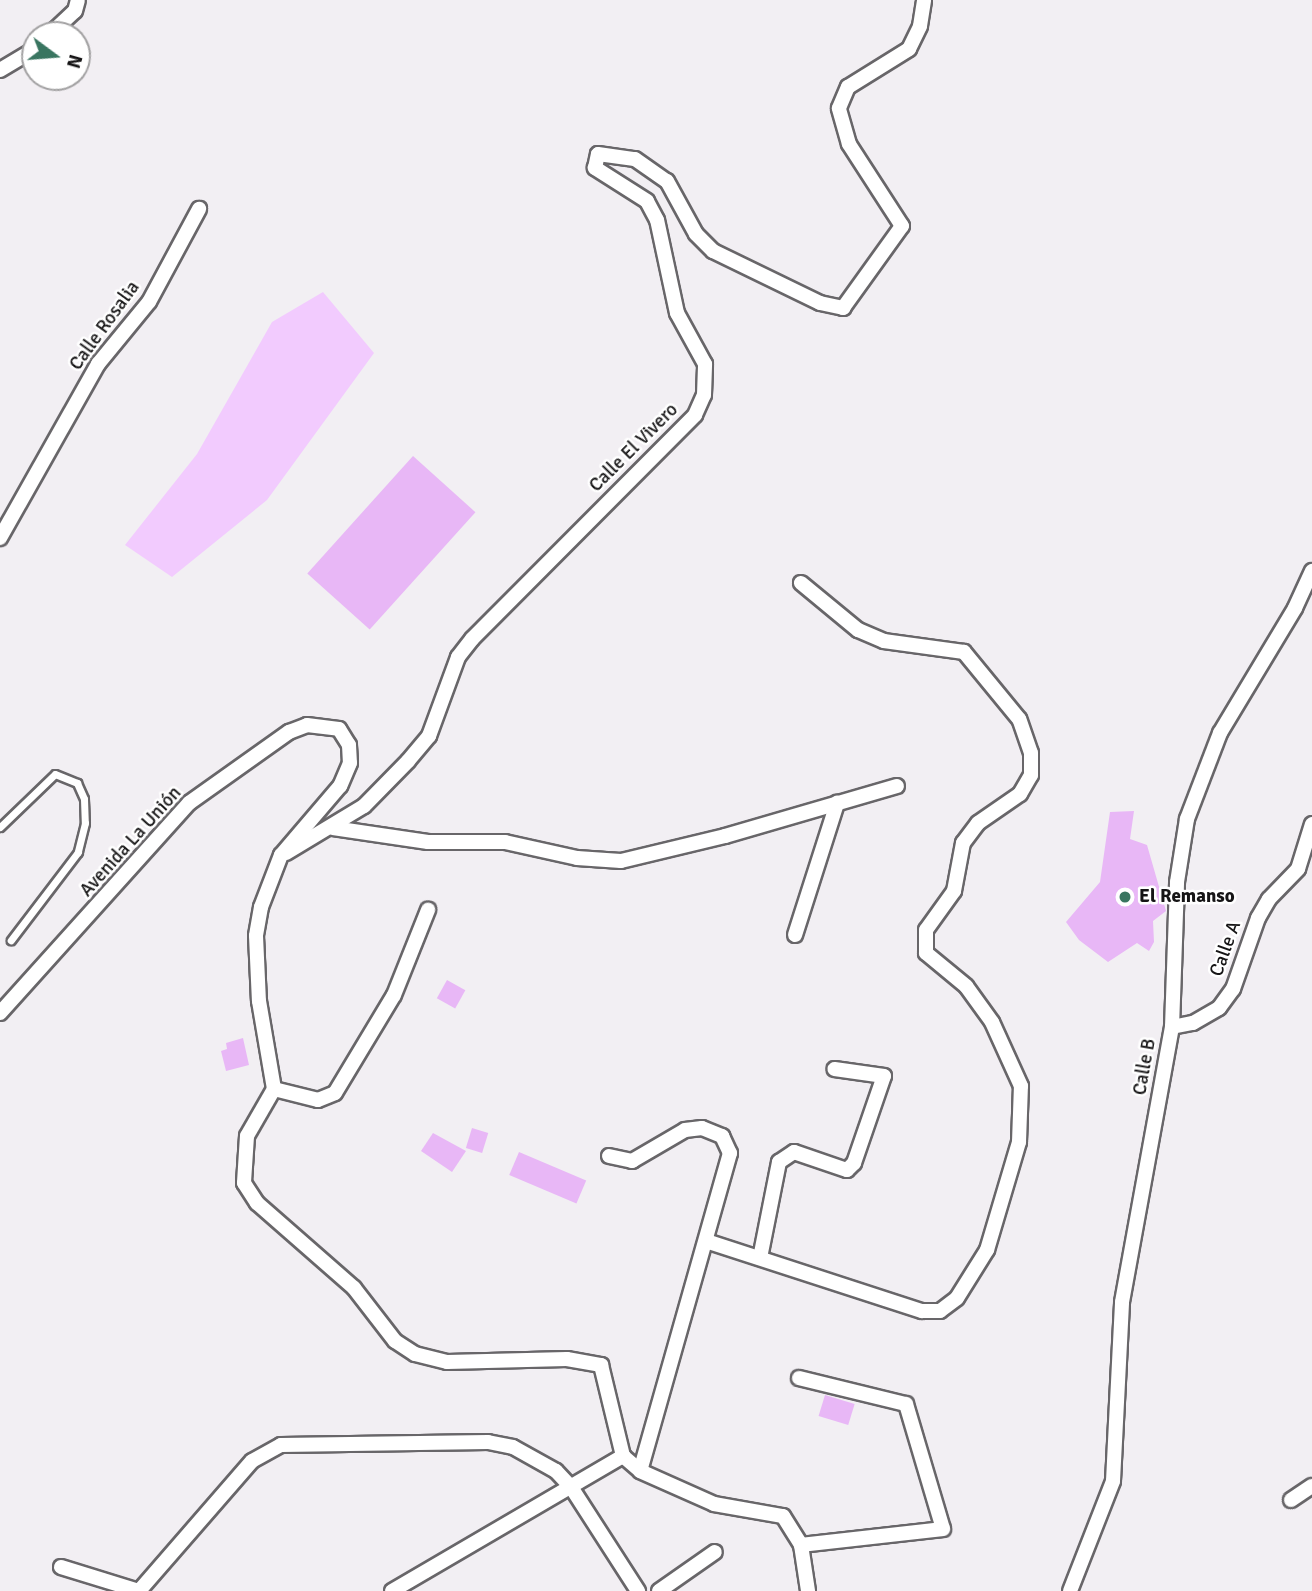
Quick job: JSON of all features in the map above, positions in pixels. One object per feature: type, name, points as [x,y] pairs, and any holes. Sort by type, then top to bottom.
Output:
[{"type":"street","points":[[64,21],[75,11],[78,0]]},
{"type":"street","name":"Calle El Vivero","points":[[281,855],[333,828],[364,806],[429,736],[458,657],[472,639],[695,415],[704,395],[705,364],[677,313],[657,220],[647,201],[595,168],[598,154],[635,159],[667,181],[696,234],[713,251],[820,303],[842,308],[902,226],[849,144],[839,108],[848,87],[909,49],[920,26],[924,0]]},
{"type":"street","points":[[0,70],[21,57]]},
{"type":"street","name":"Calle Rosalia","points":[[0,538],[98,364],[149,302],[199,209]]},
{"type":"street","name":"Calle B","points":[[1070,1591],[1113,1481],[1122,1301],[1172,1027],[1177,882],[1199,779],[1220,733],[1295,608],[1312,571]]},
{"type":"street","points":[[706,1241],[922,1311],[940,1311],[957,1298],[987,1250],[1019,1142],[1021,1086],[992,1022],[966,986],[926,953],[926,930],[954,891],[963,843],[978,822],[1020,794],[1031,775],[1031,752],[1019,719],[964,652],[884,641],[858,631],[801,583]]},
{"type":"street","name":"Avenida La Unión","points":[[0,1013],[189,803],[289,732],[307,725],[339,729],[349,745],[350,763],[340,786],[281,855],[261,907],[256,936],[259,1001],[274,1089]]},
{"type":"street","points":[[333,828],[428,842],[505,842],[577,858],[621,861],[897,786]]},
{"type":"street","points":[[795,934],[837,803]]},
{"type":"street","name":"Calle A","points":[[1172,1027],[1193,1023],[1219,1008],[1233,989],[1258,918],[1269,899],[1298,869],[1312,824]]},
{"type":"street","points":[[428,910],[394,995],[335,1093],[318,1100],[274,1089],[247,1136],[242,1162],[244,1183],[257,1203],[333,1267],[372,1308],[395,1341],[415,1354],[447,1362],[567,1359],[601,1365],[623,1455],[640,1471],[714,1504],[783,1516],[802,1545],[808,1591]]},
{"type":"street","points":[[760,1258],[779,1162],[794,1152],[847,1170],[854,1163],[884,1076],[834,1069]]},
{"type":"street","points":[[609,1156],[632,1161],[645,1156],[685,1130],[702,1128],[722,1136],[730,1153],[640,1471]]},
{"type":"street","points":[[799,1378],[906,1404],[943,1529],[802,1545]]},
{"type":"street","points":[[61,1567],[139,1591],[252,1461],[281,1445],[488,1442],[513,1447],[556,1471],[572,1487],[638,1591]]},
{"type":"street","points":[[392,1591],[623,1455]]},
{"type":"street","points":[[1291,1500],[1312,1486]]},
{"type":"street","points":[[659,1591],[715,1552]]},
{"type":"lane","points":[[0,827],[55,774],[77,783],[84,799],[85,822],[78,852],[11,940]]},
{"type":"shaded area","points":[[323,292],[374,353],[267,500],[172,577],[125,545],[197,454],[272,322]]},
{"type":"building","points":[[413,456],[475,512],[370,630],[307,573]]},
{"type":"building","name":"El Remanso","points":[[1134,811],[1130,839],[1147,845],[1166,911],[1153,921],[1154,942],[1149,951],[1137,943],[1108,962],[1079,940],[1066,922],[1100,882],[1110,812]]},
{"type":"building","points":[[447,980],[465,990],[455,1009],[437,998]]},
{"type":"building","points":[[243,1038],[249,1065],[226,1071],[221,1051],[227,1049],[226,1043]]},
{"type":"building","points":[[472,1128],[488,1133],[482,1153],[466,1148]]},
{"type":"building","points":[[433,1133],[466,1151],[452,1172],[421,1151]]},
{"type":"building","points":[[519,1152],[586,1181],[576,1204],[509,1175]]},
{"type":"building","points":[[825,1395],[855,1404],[848,1425],[819,1416]]},
{"type":"place","name":"El Remanso","points":[[1125,897]]}]
